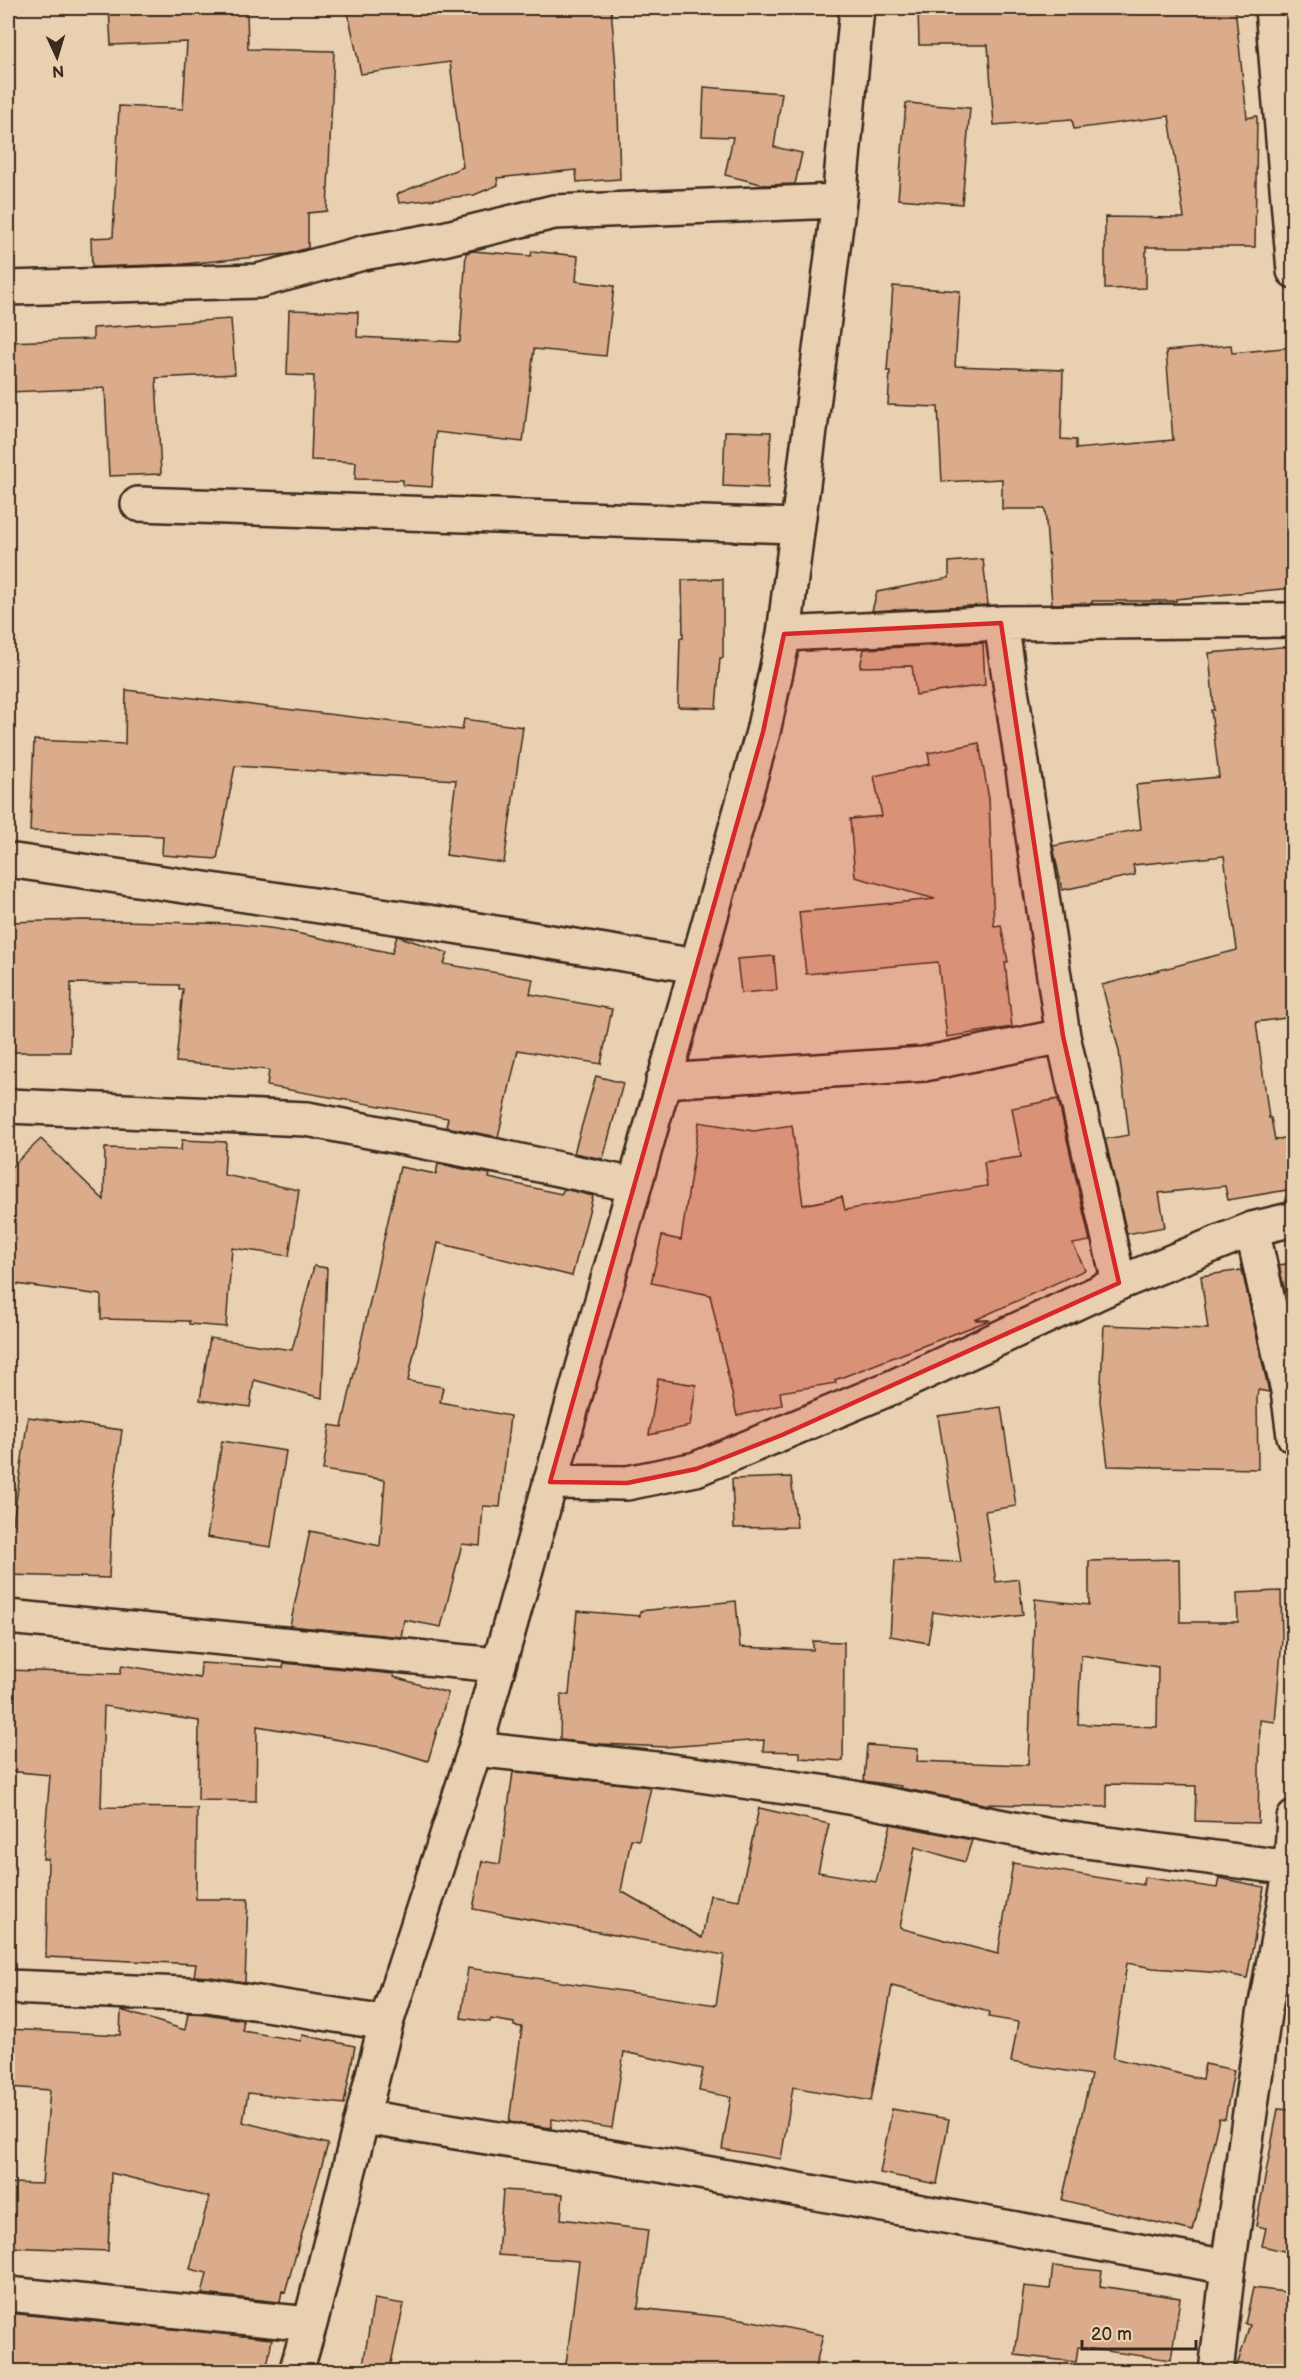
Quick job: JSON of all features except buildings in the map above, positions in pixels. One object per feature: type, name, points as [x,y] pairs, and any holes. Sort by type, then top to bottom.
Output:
[{"type":"street","points":[[296,2372],[386,2023],[475,1749],[763,732],[784,634],[839,201],[857,8]]},
{"type":"street","points":[[1272,8],[1293,271]]},
{"type":"street","points":[[8,288],[258,281],[363,253],[443,239],[554,212],[839,201]]},
{"type":"street","points":[[138,504],[796,526]]},
{"type":"street","points":[[784,634],[1001,623],[1293,620]]},
{"type":"street","points":[[1001,623],[1063,1036],[1119,1283]]},
{"type":"street","points":[[8,860],[435,922],[696,966]]},
{"type":"street","points":[[663,1081],[924,1064],[1063,1036]]},
{"type":"street","points":[[8,1106],[307,1119],[634,1185]]},
{"type":"street","points":[[550,1482],[627,1483],[696,1469],[893,1387],[1119,1283],[1252,1229],[1293,1219]]},
{"type":"street","points":[[1252,1229],[1288,1391],[1293,1436]]},
{"type":"street","points":[[8,1617],[497,1665]]},
{"type":"street","points":[[475,1749],[664,1770],[828,1793],[1054,1837],[1290,1868]]},
{"type":"street","points":[[1216,2372],[1228,2267],[1264,2014],[1290,1868],[1293,1818]]},
{"type":"street","points":[[8,1987],[208,1995],[386,2023]]},
{"type":"street","points":[[363,2117],[666,2166],[1228,2267]]},
{"type":"street","points":[[8,2294],[310,2324]]},
{"type":"highlighted area","points":[[1001,623],[1063,1036],[1119,1283],[782,1435],[696,1469],[627,1483],[550,1482],[763,732],[784,634]]}]
